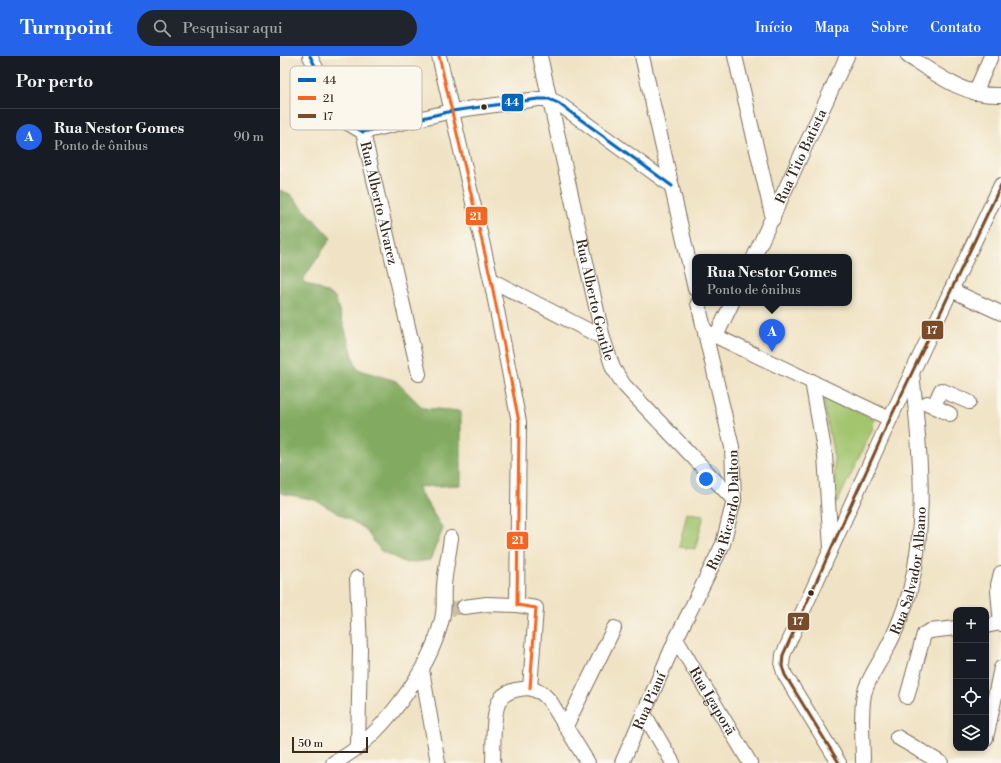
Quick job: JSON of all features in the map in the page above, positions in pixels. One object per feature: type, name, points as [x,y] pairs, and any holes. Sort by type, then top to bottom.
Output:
[{"type":"street","points":[[310,56],[315,66]]},
{"type":"street","points":[[439,56],[490,280],[519,422],[517,605]]},
{"type":"street","name":"Rua Alberto Gentile","points":[[540,56],[603,338],[613,368],[624,385],[734,500]]},
{"type":"street","points":[[642,56],[692,276]]},
{"type":"street","points":[[736,56],[773,219]]},
{"type":"street","name":"Rua Tito Batista","points":[[756,254],[773,219],[847,56]]},
{"type":"street","points":[[908,56],[939,77],[961,89],[975,93],[1001,95]]},
{"type":"street","points":[[975,93],[991,56]]},
{"type":"street","name":"Rua Alberto Alvarez","points":[[422,118],[452,111],[538,99],[549,99]]},
{"type":"street","points":[[549,99],[558,103],[672,186]]},
{"type":"street","name":"Rua Alberto Alvarez","points":[[371,130],[363,132],[419,374]]},
{"type":"street","points":[[839,763],[785,675],[782,666],[785,650],[890,418],[1001,185]]},
{"type":"street","points":[[490,280],[603,338]]},
{"type":"street","points":[[951,290],[1001,313]]},
{"type":"street","name":"Rua Ricardo Dalton","points":[[676,640],[723,544],[734,500],[732,447],[710,334],[699,306]]},
{"type":"street","points":[[730,306],[710,334],[890,418]]},
{"type":"street","name":"Rua Salvador Albano","points":[[863,763],[862,710],[864,693],[890,642],[911,588],[917,563],[920,521],[920,482],[912,371]]},
{"type":"street","points":[[812,381],[825,455],[831,549]]},
{"type":"street","points":[[934,406],[941,390],[969,402]]},
{"type":"street","points":[[915,398],[950,414]]},
{"type":"street","points":[[451,538],[444,585],[453,609]]},
{"type":"street","points":[[357,578],[360,649],[358,747]]},
{"type":"street","points":[[989,626],[1001,624],[1000,579]]},
{"type":"street","points":[[332,763],[358,747],[381,726],[411,688],[422,670],[442,622],[453,609],[487,604],[517,605],[536,608],[530,688]]},
{"type":"street","points":[[566,726],[614,628]]},
{"type":"street","points":[[907,697],[924,634],[930,631],[953,628]]},
{"type":"street","name":"Rua Piauí","points":[[622,763],[643,712],[676,640]]},
{"type":"street","name":"Rua Igaporã","points":[[676,640],[750,763]]},
{"type":"street","points":[[989,724],[1001,668]]},
{"type":"street","points":[[422,670],[438,763]]},
{"type":"street","points":[[493,763],[494,721],[497,707],[502,696],[513,690],[530,688],[542,693],[550,701],[588,763]]},
{"type":"street","points":[[643,712],[673,763]]},
{"type":"street","points":[[897,738],[941,763]]},
{"type":"green space","points":[[280,190],[290,194],[331,238],[302,281],[335,297],[357,369],[396,381],[423,408],[461,411],[461,485],[417,487],[443,529],[430,560],[406,563],[381,551],[364,528],[315,500],[280,493]]},
{"type":"green space","points":[[826,396],[874,419],[873,428],[837,503],[835,503],[834,457],[823,400],[823,397]]},
{"type":"green space","points":[[687,513],[704,515],[695,549],[679,547]]},
{"type":"tunnel","points":[[451,609],[464,607]]},
{"type":"transit line","name":"44","points":[[310,56],[315,66]]},
{"type":"transit line","name":"21","points":[[439,56],[491,280],[519,422],[517,605],[536,608],[530,688]]},
{"type":"transit line","name":"44","points":[[422,118],[452,111],[538,99],[549,99],[558,103],[672,186]]},
{"type":"transit line","name":"44","points":[[360,130],[363,132],[371,130]]},
{"type":"transit line","name":"17","points":[[839,763],[785,675],[782,666],[783,655],[890,419],[1001,185]]},
{"type":"place","name":"Rua Nestor Gomes","points":[[772,352]]}]
